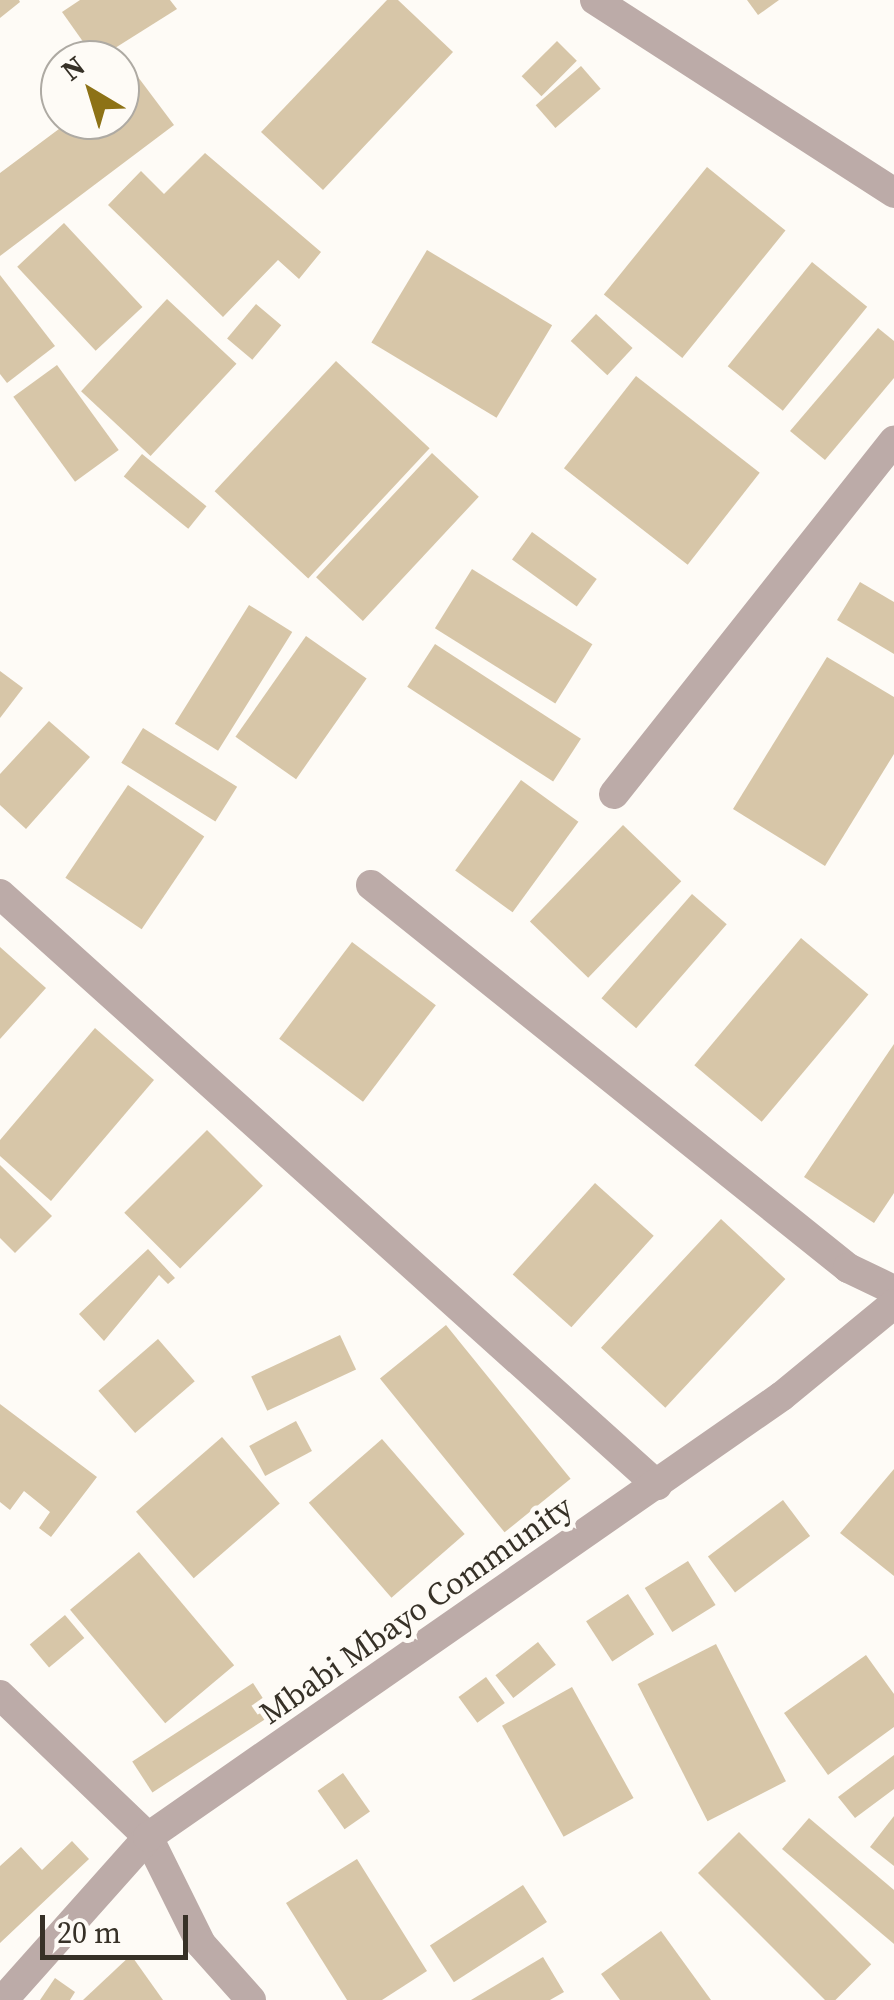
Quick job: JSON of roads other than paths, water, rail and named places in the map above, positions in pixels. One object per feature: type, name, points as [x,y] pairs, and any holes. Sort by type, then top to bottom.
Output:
[{"type":"street","points":[[595,0],[894,193]]},
{"type":"street","points":[[614,794],[894,441]]},
{"type":"street","points":[[371,885],[848,1268],[894,1290]]},
{"type":"street","points":[[0,894],[657,1485]]},
{"type":"street","name":"Mbabi Mbayo Community","points":[[3,2000],[148,1837],[657,1485],[894,1304]]},
{"type":"street","points":[[0,1695],[148,1837],[202,1944],[251,2000]]}]
